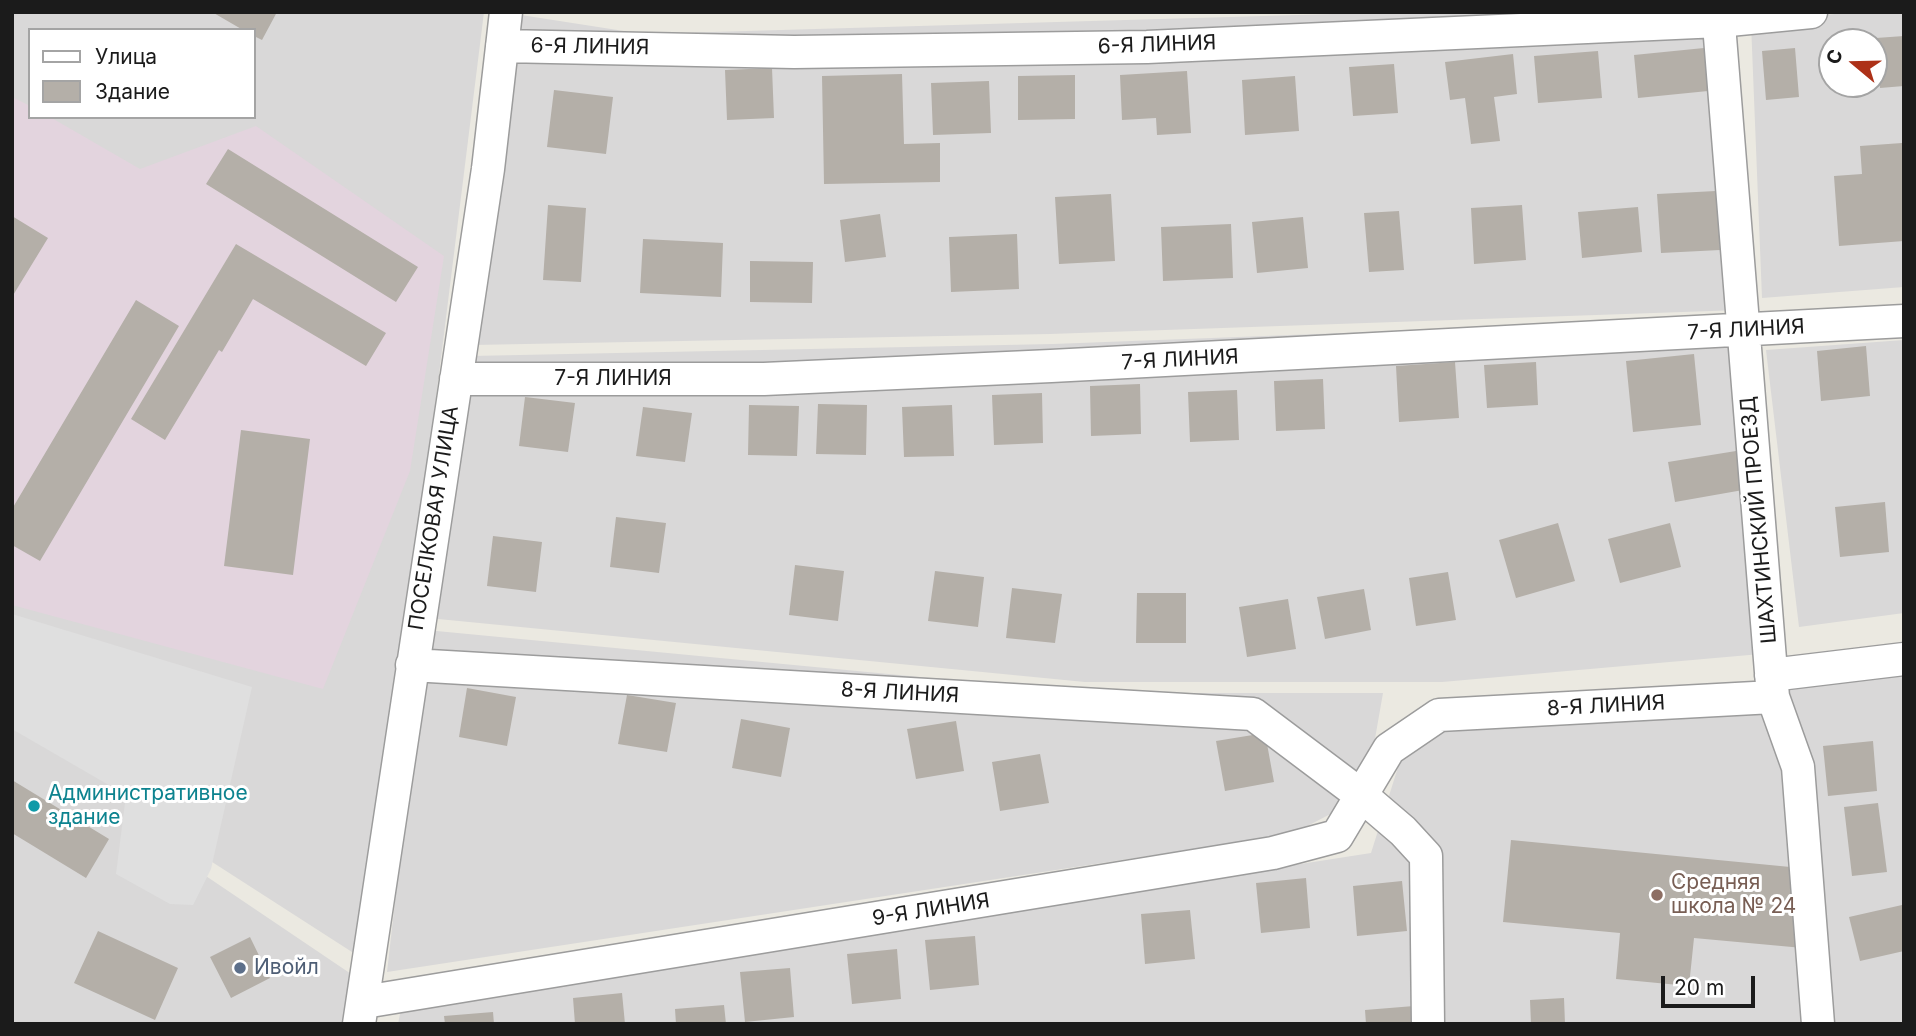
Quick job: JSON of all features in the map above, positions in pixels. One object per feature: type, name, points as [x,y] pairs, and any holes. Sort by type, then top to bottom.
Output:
[{"type":"street","name":"ПОСЕЛКОВАЯ УЛИЦА","points":[[361,1013],[488,169],[506,12]]},
{"type":"street","name":"6-Я ЛИНИЯ","points":[[502,46],[794,52],[1147,47],[1811,12]]},
{"type":"street","name":"ШАХТИНСКИЙ ПРОЕЗД","points":[[1718,16],[1772,686],[1798,767],[1818,1024]]},
{"type":"street","name":"7-Я ЛИНИЯ","points":[[456,379],[764,379],[1904,321]]},
{"type":"street","name":"8-Я ЛИНИЯ","points":[[1439,715],[1772,686],[1904,659]]},
{"type":"street","name":"8-Я ЛИНИЯ","points":[[412,665],[1253,714],[1362,796],[1403,831],[1426,856],[1429,1024]]},
{"type":"street","name":"9-Я ЛИНИЯ","points":[[361,1013],[1273,853],[1337,836],[1389,749],[1439,715]]},
{"type":"shaded area","points":[[12,12],[484,12],[366,961],[209,860],[200,872],[363,982],[352,1024],[12,1024]]},
{"type":"shaded area","points":[[1402,12],[1722,12],[1740,310],[1050,334],[473,345],[521,15],[643,34]]},
{"type":"shaded area","points":[[1853,12],[1904,12],[1904,287],[1762,298],[1751,23]]},
{"type":"shaded area","points":[[12,97],[28,105],[28,119],[53,119],[140,169],[256,126],[444,256],[410,471],[323,689],[12,605]]},
{"type":"shaded area","points":[[1739,318],[1772,653],[1442,682],[1085,682],[428,618],[471,356],[1053,344]]},
{"type":"shaded area","points":[[1904,340],[1904,613],[1799,627],[1766,350]]},
{"type":"shaded area","points":[[12,614],[252,687],[211,869],[193,905],[170,904],[116,874],[126,795],[12,729]]},
{"type":"shaded area","points":[[426,630],[1088,693],[1383,693],[1365,796],[1292,834],[387,972]]},
{"type":"shaded area","points":[[1904,662],[1904,1024],[398,1024],[402,1004],[1371,853],[1411,726]]},
{"type":"building","points":[[212,12],[277,12],[262,40],[256,37],[256,28],[240,28]]},
{"type":"building","points":[[1904,36],[1904,86],[1888,87],[1888,37]]},
{"type":"building","points":[[1704,48],[1708,91],[1638,98],[1634,55]]},
{"type":"building","points":[[1795,48],[1799,97],[1766,100],[1762,51]]},
{"type":"building","points":[[1598,51],[1602,98],[1538,103],[1534,56]]},
{"type":"building","points":[[1513,54],[1517,94],[1494,97],[1500,141],[1471,144],[1465,98],[1450,100],[1445,62]]},
{"type":"building","points":[[1394,64],[1398,113],[1353,116],[1349,67]]},
{"type":"building","points":[[772,68],[774,118],[727,120],[725,70]]},
{"type":"building","points":[[1187,71],[1191,133],[1157,135],[1156,118],[1122,120],[1120,75]]},
{"type":"building","points":[[902,74],[904,144],[940,143],[940,182],[824,184],[822,76]]},
{"type":"building","points":[[1075,75],[1075,119],[1018,120],[1018,76]]},
{"type":"building","points":[[1295,76],[1299,131],[1245,135],[1242,80]]},
{"type":"building","points":[[989,81],[991,133],[933,135],[931,83]]},
{"type":"building","points":[[554,90],[613,97],[606,154],[547,147]]},
{"type":"building","points":[[1902,143],[1904,241],[1839,246],[1834,176],[1862,174],[1860,146]]},
{"type":"building","points":[[228,149],[418,267],[396,302],[206,184]]},
{"type":"building","points":[[1716,191],[1720,250],[1661,253],[1657,194]]},
{"type":"building","points":[[1111,194],[1115,261],[1059,264],[1055,197]]},
{"type":"building","points":[[548,205],[586,208],[581,282],[543,280]]},
{"type":"building","points":[[1522,205],[1526,260],[1474,264],[1471,208]]},
{"type":"building","points":[[1638,207],[1642,252],[1582,258],[1578,212]]},
{"type":"building","points":[[1399,211],[1404,270],[1369,272],[1364,213]]},
{"type":"building","points":[[880,214],[886,257],[845,262],[840,220]]},
{"type":"building","points":[[12,216],[48,238],[12,297]]},
{"type":"building","points":[[1303,217],[1308,268],[1257,273],[1252,222]]},
{"type":"building","points":[[1231,224],[1233,278],[1163,281],[1161,227]]},
{"type":"building","points":[[1017,234],[1019,289],[951,292],[949,237]]},
{"type":"building","points":[[643,239],[723,243],[721,297],[640,293]]},
{"type":"building","points":[[236,244],[386,333],[366,366],[253,299],[165,440],[131,419]]},
{"type":"building","points":[[750,261],[813,262],[812,303],[750,302]]},
{"type":"building","points":[[136,300],[179,326],[40,561],[12,545],[12,509]]},
{"type":"building","points":[[1866,346],[1870,396],[1821,401],[1817,351]]},
{"type":"building","points":[[1694,354],[1701,425],[1633,432],[1626,361]]},
{"type":"building","points":[[1455,362],[1459,418],[1399,422],[1396,366]]},
{"type":"building","points":[[1536,362],[1538,405],[1487,408],[1484,365]]},
{"type":"building","points":[[1323,379],[1325,429],[1276,431],[1274,381]]},
{"type":"building","points":[[1140,384],[1141,434],[1091,436],[1090,386]]},
{"type":"building","points":[[1237,390],[1239,440],[1190,442],[1188,392]]},
{"type":"building","points":[[1042,393],[1043,443],[994,445],[992,395]]},
{"type":"building","points":[[525,397],[575,403],[568,452],[519,446]]},
{"type":"building","points":[[818,404],[867,405],[866,455],[816,454]]},
{"type":"building","points":[[749,405],[799,406],[797,456],[748,455]]},
{"type":"building","points":[[952,405],[954,456],[904,457],[902,407]]},
{"type":"building","points":[[643,407],[692,413],[685,462],[636,456]]},
{"type":"building","points":[[241,430],[310,439],[293,575],[224,566]]},
{"type":"building","points":[[1736,451],[1743,490],[1675,502],[1668,462]]},
{"type":"building","points":[[1885,502],[1889,552],[1840,557],[1835,507]]},
{"type":"building","points":[[616,517],[666,523],[659,573],[610,567]]},
{"type":"building","points":[[1558,523],[1575,581],[1516,598],[1499,540]]},
{"type":"building","points":[[1670,523],[1681,567],[1620,583],[1608,539]]},
{"type":"building","points":[[493,536],[542,542],[536,592],[487,586]]},
{"type":"building","points":[[795,565],[844,571],[838,621],[789,615]]},
{"type":"building","points":[[935,571],[984,577],[978,627],[928,621]]},
{"type":"building","points":[[1448,572],[1456,620],[1416,626],[1409,578]]},
{"type":"building","points":[[1012,588],[1062,594],[1055,643],[1006,638]]},
{"type":"building","points":[[1364,589],[1371,630],[1325,639],[1317,597]]},
{"type":"building","points":[[1137,593],[1186,593],[1186,643],[1136,643]]},
{"type":"building","points":[[1288,599],[1296,649],[1247,657],[1239,607]]},
{"type":"building","points":[[467,688],[516,697],[507,746],[459,737]]},
{"type":"building","points":[[627,695],[676,703],[667,752],[618,744]]},
{"type":"building","points":[[741,719],[790,728],[781,777],[732,768]]},
{"type":"building","points":[[956,721],[964,771],[916,779],[907,729]]},
{"type":"building","points":[[1265,733],[1274,782],[1225,791],[1216,741]]},
{"type":"building","points":[[1873,741],[1877,791],[1828,796],[1823,746]]},
{"type":"building","points":[[1040,754],[1049,803],[1000,811],[992,762]]},
{"type":"building","name":"Административное здание","points":[[12,780],[109,839],[86,878],[12,833]]},
{"type":"building","points":[[1878,803],[1887,872],[1852,876],[1844,807]]},
{"type":"building","name":"Средняя школа № 24","points":[[1511,840],[1811,869],[1803,948],[1694,938],[1689,986],[1616,979],[1620,933],[1503,922]]},
{"type":"building","points":[[1306,878],[1310,928],[1261,933],[1256,883]]},
{"type":"building","points":[[1402,881],[1407,931],[1357,936],[1353,886]]},
{"type":"building","points":[[1902,905],[1904,951],[1860,961],[1849,917]]},
{"type":"building","points":[[1190,910],[1195,959],[1145,964],[1141,914]]},
{"type":"building","points":[[98,931],[178,968],[155,1020],[74,983]]},
{"type":"building","points":[[975,936],[979,985],[930,990],[925,940]]},
{"type":"building","name":"Ивойл","points":[[250,937],[270,978],[231,998],[210,957]]},
{"type":"building","points":[[897,949],[901,999],[852,1004],[847,954]]},
{"type":"building","points":[[790,968],[794,1017],[745,1022],[740,972]]},
{"type":"building","points":[[622,993],[625,1024],[575,1024],[573,998]]},
{"type":"building","points":[[1564,998],[1565,1024],[1531,1024],[1530,1000]]},
{"type":"building","points":[[724,1005],[726,1024],[676,1024],[675,1009]]},
{"type":"building","points":[[1414,1006],[1416,1024],[1366,1024],[1365,1010]]},
{"type":"building","points":[[493,1012],[494,1024],[445,1024],[444,1016]]},
{"type":"place","name":"Административное здание","points":[[34,806]]},
{"type":"place","name":"Средняя школа № 24","points":[[1657,895]]},
{"type":"place","name":"Ивойл","points":[[240,968]]}]
